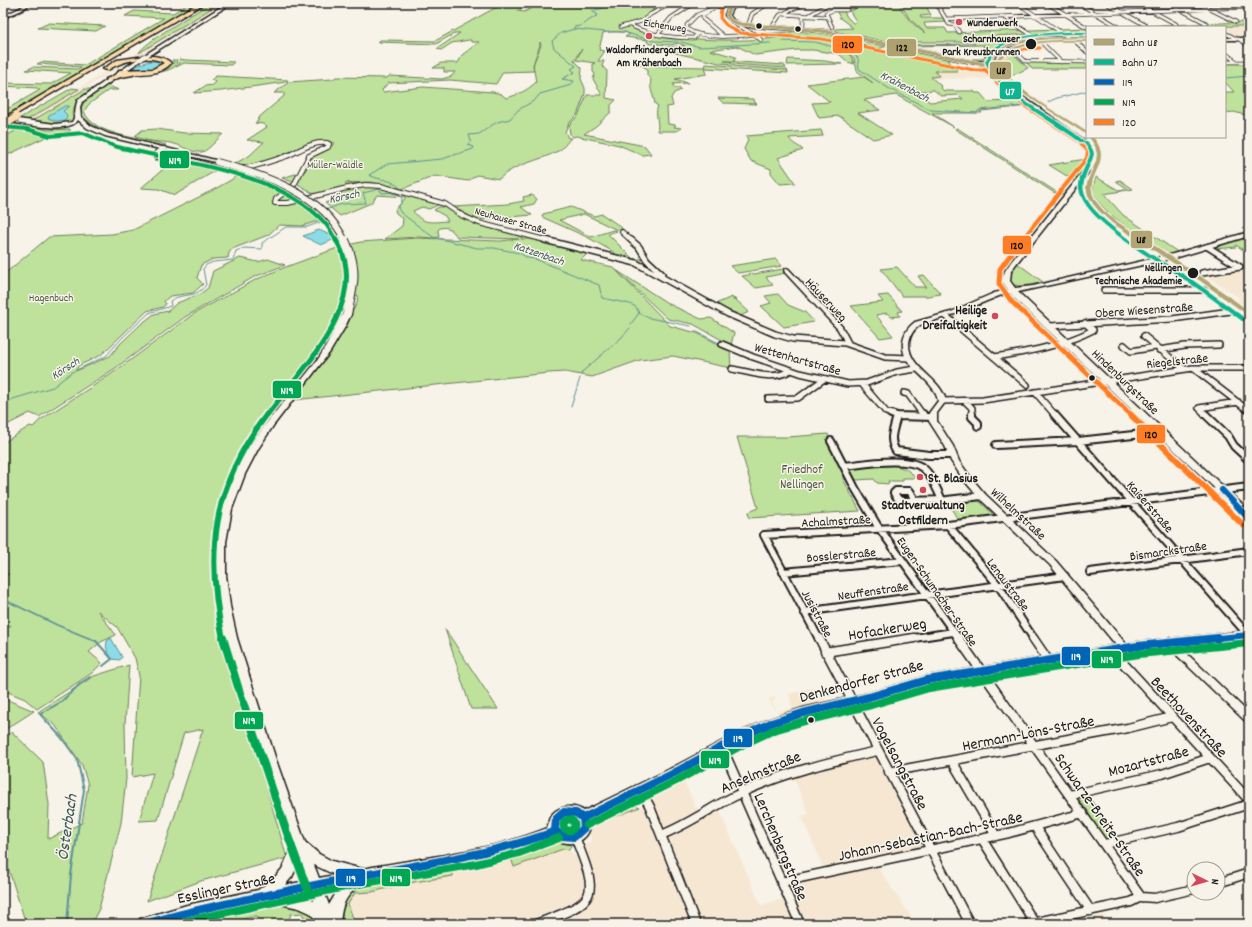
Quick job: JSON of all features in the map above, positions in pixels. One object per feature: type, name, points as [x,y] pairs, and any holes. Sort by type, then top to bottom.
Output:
[{"type":"highway","points":[[5,121],[202,3]]},
{"type":"highway","points":[[5,121],[16,117],[207,3]]},
{"type":"highway","points":[[152,41],[178,20]]},
{"type":"highway","points":[[109,79],[120,75],[158,71],[168,67],[172,63],[171,60],[166,58],[138,55],[135,54],[135,51]]},
{"type":"highway","points":[[98,73],[115,63],[130,59],[159,59],[166,60],[168,63],[164,67],[151,71],[120,72]]},
{"type":"highway","points":[[120,72],[132,74]]},
{"type":"highway","points":[[62,90],[81,82]]},
{"type":"main road","points":[[230,3],[91,91],[78,105],[77,111],[78,117],[85,124],[110,136],[217,162],[256,173],[288,186],[310,199],[331,218],[346,238],[354,265],[354,290],[347,314],[337,336],[324,358],[274,418],[249,456],[231,498],[221,546],[222,590],[228,627],[248,693],[299,845],[330,924]]},
{"type":"main road","points":[[738,3],[730,8],[727,13],[730,20],[737,24],[748,26],[803,28],[974,62],[990,61],[1002,48],[1014,43],[1086,39]]},
{"type":"main road","points":[[1242,3],[1249,7]]},
{"type":"main road","points":[[1226,39],[1249,39]]},
{"type":"main road","points":[[990,61],[995,71],[1086,136]]},
{"type":"main road","points":[[68,125],[75,122],[78,117]]},
{"type":"main road","points":[[5,121],[38,123],[55,126],[85,124]]},
{"type":"main road","points":[[38,123],[44,127],[57,129],[85,124]]},
{"type":"main road","points":[[1088,138],[1095,146],[1097,153],[1096,159],[1009,269],[1006,281],[1012,291],[1033,288],[1140,264],[1208,247],[1249,234]]},
{"type":"main road","points":[[1028,306],[1026,294],[1033,288]]},
{"type":"main road","name":"Hindenburgstraße","points":[[1012,291],[1249,516]]},
{"type":"main road","name":"Hindenburgstraße","points":[[1222,490],[1249,519]]},
{"type":"main road","points":[[1169,642],[1249,635]]},
{"type":"main road","name":"Denkendorfer Straße","points":[[583,818],[641,790],[760,727],[803,713],[927,680],[1169,642]]},
{"type":"main road","points":[[574,812],[583,818],[584,828],[575,837],[563,837],[554,827],[555,820],[562,813],[574,812]]},
{"type":"main road","points":[[299,845],[323,865],[342,871],[366,874],[478,856],[535,839],[556,831]]},
{"type":"main road","points":[[258,897],[285,878],[292,867],[299,845]]},
{"type":"main road","points":[[330,924],[335,906],[342,892],[350,884],[366,874]]},
{"type":"main road","name":"Esslinger Straße","points":[[146,924],[194,910],[366,874]]},
{"type":"main road","points":[[258,897],[284,898],[305,903],[318,911],[330,924]]},
{"type":"street","points":[[3,18],[29,3]]},
{"type":"street","points":[[672,3],[651,14],[642,21],[621,27],[629,30],[659,35],[663,26],[671,18],[693,3]]},
{"type":"street","points":[[726,3],[694,17],[686,25],[686,28],[689,32],[697,34],[756,34]]},
{"type":"street","points":[[748,26],[748,20],[751,15],[769,3]]},
{"type":"street","points":[[772,27],[780,15],[806,3]]},
{"type":"street","points":[[808,16],[830,3]]},
{"type":"street","points":[[843,3],[858,5]]},
{"type":"street","points":[[936,3],[949,24],[955,26],[959,32]]},
{"type":"street","points":[[1017,3],[1074,40],[1086,51]]},
{"type":"street","points":[[1047,3],[1086,27]]},
{"type":"street","points":[[1078,3],[1117,26]]},
{"type":"street","points":[[1106,3],[1145,25]]},
{"type":"street","points":[[1137,3],[1176,24]]},
{"type":"street","points":[[1168,3],[1206,23]]},
{"type":"street","points":[[1198,3],[1236,22]]},
{"type":"street","points":[[841,10],[850,4]]},
{"type":"street","points":[[946,19],[1249,7]]},
{"type":"street","points":[[711,9],[703,14],[703,19],[722,35]]},
{"type":"street","points":[[832,27],[826,17],[826,13],[828,11],[847,10]]},
{"type":"street","points":[[3,13],[15,12]]},
{"type":"street","points":[[3,13],[9,15]]},
{"type":"street","points":[[783,14],[826,17]]},
{"type":"street","points":[[803,16],[803,26]]},
{"type":"street","points":[[1004,17],[1042,42],[1061,62]]},
{"type":"street","points":[[737,24],[736,25],[742,29],[756,34],[761,40]]},
{"type":"street","name":"Eichenweg","points":[[630,25],[637,29],[659,35],[694,38],[697,34]]},
{"type":"street","points":[[1245,26],[1249,28]]},
{"type":"street","points":[[1226,33],[1249,46]]},
{"type":"street","points":[[1002,48],[1016,52],[1024,61],[1086,62]]},
{"type":"street","points":[[1226,55],[1236,62]]},
{"type":"street","points":[[1226,62],[1249,62]]},
{"type":"street","name":"Neuhauser Straße","points":[[164,149],[156,153],[155,156],[161,158],[192,160],[216,169],[229,170],[281,158],[318,143],[329,143],[328,146],[309,156],[296,181],[274,201],[276,204],[288,203],[362,185],[394,189],[436,200],[463,216],[479,223],[529,237],[633,262],[728,314],[769,332],[793,339],[848,343],[885,357],[909,358]]},
{"type":"street","points":[[622,232],[639,247],[647,260],[662,274],[663,278]]},
{"type":"street","points":[[1202,273],[1240,268],[1208,247]]},
{"type":"street","name":"Häuserweg","points":[[787,271],[846,336],[848,343]]},
{"type":"street","points":[[1104,290],[1197,289],[1215,293],[1249,318]]},
{"type":"street","points":[[862,384],[882,410],[897,416],[928,416],[942,401],[941,396],[938,390],[916,369],[909,358],[906,348],[909,332],[925,321],[946,316],[991,295],[1012,291]]},
{"type":"street","name":"Obere Wiesenstraße","points":[[1050,326],[1085,323],[1172,320],[1238,310]]},
{"type":"street","points":[[946,316],[1027,385]]},
{"type":"street","points":[[994,357],[1041,348],[1083,336],[1093,331],[1085,323]]},
{"type":"street","points":[[1144,336],[1184,369]]},
{"type":"street","name":"Wettenhartstraße","points":[[722,344],[791,370],[848,384],[862,384],[876,381],[897,372],[916,369]]},
{"type":"street","points":[[1124,345],[1131,351],[1180,346],[1219,345]]},
{"type":"street","points":[[1193,368],[1249,411]]},
{"type":"street","name":"Riegelstraße","points":[[942,401],[983,400],[1193,368],[1249,368]]},
{"type":"street","points":[[732,369],[774,376],[786,374],[791,370]]},
{"type":"street","points":[[768,399],[798,398],[824,379]]},
{"type":"street","name":"Kaiserstraße","points":[[1035,392],[1249,635]]},
{"type":"street","points":[[904,393],[908,394],[928,416]]},
{"type":"street","points":[[965,401],[972,408],[972,417],[978,426]]},
{"type":"street","points":[[1238,402],[1199,408],[1228,436],[1235,447],[1249,460]]},
{"type":"street","points":[[897,416],[890,437],[893,447],[897,452],[929,455],[952,455]]},
{"type":"street","name":"Wilhelmstraße","points":[[928,416],[973,486],[1065,576],[1124,648]]},
{"type":"street","points":[[996,445],[1078,441],[1161,432]]},
{"type":"street","name":"Eugen-Schumacher-Straße","points":[[831,440],[855,488],[880,530],[980,671]]},
{"type":"street","points":[[844,466],[890,461],[924,468],[942,500]]},
{"type":"street","name":"Achalmstraße","points":[[764,535],[880,530],[948,525],[1249,487]]},
{"type":"street","points":[[915,500],[942,500],[982,496]]},
{"type":"street","name":"Lenaustraße","points":[[948,525],[998,585],[1048,660]]},
{"type":"street","name":"Jusistraße","points":[[764,535],[850,701]]},
{"type":"street","name":"Bismarckstraße","points":[[1090,572],[1249,551]]},
{"type":"street","name":"Bosslerstraße","points":[[783,572],[902,561]]},
{"type":"street","name":"Neuffenstraße","points":[[804,612],[1065,576]]},
{"type":"street","name":"Hofackerweg","points":[[825,652],[952,632]]},
{"type":"street","points":[[1169,642],[1249,719]]},
{"type":"street","name":"Beethovenstraße","points":[[1111,650],[1249,800]]},
{"type":"street","name":"Schwarze-Breite-Straße","points":[[980,671],[1083,813],[1141,897]]},
{"type":"street","name":"Vogelsangstraße","points":[[850,701],[970,924]]},
{"type":"street","name":"Hermann-Löns-Straße","points":[[889,772],[1132,728],[1172,717]]},
{"type":"street","name":"Anselmstraße","points":[[661,836],[742,792],[814,765],[877,751]]},
{"type":"street","name":"Lerchenbergstraße","points":[[727,758],[800,924]]},
{"type":"street","name":"Mozartstraße","points":[[1070,795],[1162,774],[1210,758]]},
{"type":"street","points":[[952,761],[996,836]]},
{"type":"street","points":[[641,790],[696,924]]},
{"type":"street","points":[[1105,844],[1178,827],[1249,804]]},
{"type":"street","name":"Johann-Sebastian-Bach-Straße","points":[[781,882],[996,836],[1035,827],[1083,813]]},
{"type":"street","points":[[1035,827],[1091,911]]},
{"type":"street","points":[[536,924],[579,907],[586,902],[590,896],[592,887],[591,880],[575,837]]},
{"type":"street","points":[[982,839],[1030,923],[1134,901],[1141,897],[1155,898],[1186,891]]},
{"type":"street","points":[[1226,880],[1249,873]]},
{"type":"shaded area","points":[[220,3],[225,3],[3,138],[3,134]]},
{"type":"shaded area","points":[[1249,26],[1249,45],[1226,33],[1226,27]]},
{"type":"shaded area","points":[[958,66],[976,66],[988,71],[998,78],[933,79],[930,76],[939,76],[934,71],[961,71]]},
{"type":"shaded area","points":[[1249,267],[1249,310],[1236,300],[1241,299],[1203,274]]},
{"type":"shaded area","points":[[812,688],[821,697],[827,700],[781,714],[777,712],[768,699],[775,697],[775,700],[772,702],[777,711],[792,708],[789,694]]},
{"type":"shaded area","points":[[873,756],[876,757],[923,848],[891,855],[890,852],[872,856],[877,866],[916,924],[355,924],[347,904],[355,893],[372,892],[408,883],[453,875],[453,870],[510,855],[514,867],[563,849],[569,850],[575,856],[587,852],[584,844],[592,841],[589,833],[590,828],[601,821],[640,807],[654,800],[656,792],[682,777],[698,812],[703,819],[719,810],[761,905],[794,896],[790,888],[792,884],[827,876],[801,816],[809,814],[793,776]]},
{"type":"shaded area","points":[[1104,915],[1111,924],[1064,924],[1082,920]]},
{"type":"green space","points":[[190,3],[198,3],[3,117],[3,109],[7,109],[40,90],[37,88],[3,86],[3,83],[51,84],[71,73],[26,70],[33,67],[78,69],[81,67],[37,64],[41,62],[85,65],[164,18],[125,16],[134,11],[173,13]]},
{"type":"green space","points":[[211,3],[220,3],[139,53],[160,35]]},
{"type":"green space","name":"Müller-Wäldle","points":[[521,3],[661,3],[659,4],[662,5],[652,10],[654,11],[644,19],[630,26],[642,31],[659,35],[681,38],[749,40],[780,37],[777,35],[758,34],[792,32],[791,29],[822,31],[863,40],[857,42],[865,45],[874,42],[894,47],[887,46],[878,49],[886,52],[897,47],[949,58],[949,61],[958,71],[935,71],[939,76],[931,77],[942,87],[941,88],[944,91],[974,91],[975,93],[980,93],[988,102],[1030,100],[1038,105],[980,111],[982,113],[932,113],[954,127],[896,95],[864,100],[880,110],[858,113],[892,135],[873,139],[839,116],[819,118],[812,103],[830,102],[807,84],[864,77],[873,83],[857,71],[854,58],[848,53],[854,64],[848,62],[839,54],[813,50],[797,50],[755,55],[737,46],[710,50],[736,57],[734,61],[724,61],[784,65],[786,68],[719,63],[667,51],[651,51],[668,47],[685,46],[678,43],[672,45],[650,44],[647,40],[625,37],[630,34],[627,33],[609,32],[603,33],[599,50],[605,51],[598,61],[604,61],[602,66],[607,71],[606,98],[616,100],[611,105],[611,112],[596,126],[584,134],[645,146],[651,154],[642,155],[619,145],[576,136],[573,137],[570,135],[569,125],[578,116],[587,95],[602,95],[593,79],[595,74],[593,72],[593,63],[595,63],[576,60],[582,49],[574,60],[582,68],[581,79],[585,88],[585,94],[577,115],[569,123],[565,132],[568,138],[571,138],[560,150],[512,169],[499,179],[477,175],[468,181],[435,176],[402,189],[371,182],[345,183],[364,184],[315,195],[298,184],[282,178],[305,171],[313,156],[334,143],[323,142],[300,148],[261,164],[247,166],[234,164],[249,156],[264,142],[247,140],[267,127],[263,124],[255,123],[259,120],[257,119],[284,96],[284,93],[274,93],[289,82],[333,79],[336,77],[386,78],[390,76],[442,79],[452,76],[455,72],[444,72],[444,68],[433,68],[441,63],[458,63],[462,55],[479,42],[471,42],[471,40],[469,40],[452,43],[441,50],[437,49],[460,33],[455,33],[436,44],[378,42],[380,40],[435,41],[493,9],[508,4],[527,7],[517,11],[524,12],[536,6]],"holes":[[[534,69],[536,82],[522,92],[506,98],[501,94],[493,92],[423,87],[383,92],[382,90],[388,83],[450,80],[496,84],[503,72],[534,71]],[[934,90],[941,96],[959,95],[963,99],[930,102],[915,92]]]},
{"type":"green space","points":[[862,3],[899,3],[906,16],[925,33],[909,18],[900,3],[917,3],[919,6],[926,6],[931,15],[920,16],[921,18],[944,18],[946,22],[924,23],[926,28],[945,28],[948,33],[1086,28],[1086,32],[990,36],[1003,46],[991,54],[986,60],[978,62],[967,60],[975,61],[972,59],[982,59],[990,51],[988,49],[986,54],[983,46],[988,45],[904,46],[897,45],[975,44],[974,42],[886,42],[838,33],[835,29],[853,28],[840,18],[836,10],[843,10],[847,17],[855,23],[856,21],[849,10],[853,10]]},
{"type":"green space","points":[[1249,22],[1249,26],[1139,26]]},
{"type":"green space","points":[[49,23],[105,26],[96,31],[38,28]]},
{"type":"green space","points":[[1011,52],[1028,68],[1009,77],[1001,70],[998,63],[1001,57]]},
{"type":"green space","points":[[179,59],[234,62],[231,65],[184,63],[176,67],[180,63]]},
{"type":"green space","points":[[788,59],[825,61],[842,64],[787,65]]},
{"type":"green space","points":[[172,60],[177,60],[176,66],[168,70],[159,72],[165,70],[174,62]]},
{"type":"green space","points":[[642,61],[657,66],[705,67],[707,74],[675,79],[688,83],[673,84],[674,88],[679,88],[681,90],[674,93],[671,98],[673,106],[667,107],[668,124],[676,125],[674,127],[682,128],[677,131],[657,131],[658,106],[655,104],[651,89],[651,80],[647,75],[647,69],[640,64]]},
{"type":"green space","points":[[1026,62],[1086,62],[1086,69],[1032,69]]},
{"type":"green space","points":[[1226,62],[1249,62],[1249,116],[1234,112],[1226,113],[1226,92],[1234,92],[1226,83]]},
{"type":"green space","points":[[705,64],[787,70],[788,73],[706,68]]},
{"type":"green space","points":[[146,73],[122,77],[114,81],[108,86],[119,90],[109,90],[89,104],[84,111],[89,119],[97,126],[108,131],[166,145],[162,146],[141,142],[109,133],[90,122],[82,115],[81,109],[89,96],[104,84],[125,75]]},
{"type":"green space","points":[[216,76],[288,80],[287,82],[194,93],[205,86],[213,85],[216,82],[211,80]]},
{"type":"green space","points":[[72,88],[79,89],[27,120],[18,119]]},
{"type":"green space","points":[[85,89],[91,89],[76,103],[72,113],[74,122],[61,125],[32,121]]},
{"type":"green space","points":[[718,98],[754,99],[755,103],[757,104],[723,103]]},
{"type":"green space","points":[[27,124],[47,130],[70,129],[70,131],[48,136],[3,157],[3,138]]},
{"type":"green space","points":[[957,128],[1058,193],[1061,191],[1067,192],[1063,195],[1053,192],[955,129]]},
{"type":"green space","points":[[157,129],[184,133],[223,134],[202,152],[196,152],[178,145],[145,140],[135,136],[142,130]]},
{"type":"green space","points":[[821,130],[823,136],[789,138],[803,150],[778,158],[795,183],[780,184],[771,173],[771,169],[751,161],[744,149],[748,140],[746,136]]},
{"type":"green space","points":[[167,151],[236,168],[222,169],[158,155]]},
{"type":"green space","points":[[158,158],[174,160],[154,160]]},
{"type":"green space","points":[[1092,158],[1075,181],[1049,165]]},
{"type":"green space","points":[[174,160],[197,163],[215,171],[175,195],[158,189],[141,188]]},
{"type":"green space","name":"Hagenbuch","points":[[243,170],[299,194],[310,201],[321,215],[328,218],[302,226],[279,225],[268,235],[232,249],[228,258],[213,259],[201,265],[197,278],[203,284],[193,293],[170,296],[164,301],[166,304],[163,307],[147,311],[101,355],[78,366],[76,371],[110,356],[120,344],[154,314],[168,311],[177,303],[200,294],[208,288],[213,271],[240,258],[258,262],[268,259],[285,265],[254,277],[185,317],[117,367],[39,417],[30,413],[3,427],[3,275],[49,237],[112,234],[133,230],[213,190],[231,180]]},
{"type":"green space","points":[[1096,177],[1120,191],[1128,189],[1116,181],[1120,180],[1133,189],[1104,194],[1123,215],[1179,253],[1171,255],[1127,227],[1105,209],[1097,200],[1093,192]]},
{"type":"green space","points":[[361,186],[383,188],[440,204],[429,209],[422,207],[413,211],[420,219],[424,221],[448,221],[445,216],[434,210],[439,207],[445,207],[475,224],[522,237],[521,239],[528,239],[588,253],[581,260],[613,267],[670,326],[697,333],[730,350],[731,368],[673,356],[640,360],[592,377],[565,372],[549,373],[294,400],[335,345],[357,303],[358,295],[347,302],[333,336],[305,375],[257,435],[244,458],[227,497],[214,546],[215,601],[235,679],[287,858],[201,881],[147,901],[203,729],[184,733],[158,820],[139,821],[153,773],[132,777],[139,676],[135,658],[117,627],[98,611],[116,635],[101,642],[89,652],[102,663],[92,673],[37,709],[25,699],[3,690],[3,625],[11,626],[3,622],[3,578],[9,574],[3,571],[3,443],[30,426],[33,427],[40,420],[110,375],[195,313],[255,280],[283,268],[340,247],[361,242],[417,238],[500,241],[519,239],[457,237],[450,229],[440,228],[438,230],[439,237],[385,239],[402,226],[403,219],[396,213],[395,210],[406,197],[377,195],[371,203],[340,216],[325,203],[335,199],[344,190]]},
{"type":"green space","points":[[532,195],[537,199],[534,204],[521,207],[532,215],[477,220],[453,207],[508,204],[524,201],[523,197]]},
{"type":"green space","points":[[571,207],[594,216],[602,214],[623,230],[615,229],[584,214],[559,220],[591,237],[613,230],[617,231],[608,234],[633,259],[644,259],[651,267],[649,268],[619,258],[612,251],[587,237],[542,217],[543,214]]},
{"type":"green space","points":[[1249,237],[1249,254],[1236,245],[1236,247],[1215,249],[1216,247]]},
{"type":"green space","points":[[776,259],[782,266],[738,273],[730,266]]},
{"type":"green space","points":[[1017,263],[1043,282],[1022,286],[1010,283],[1009,278]]},
{"type":"green space","points":[[897,267],[915,287],[926,287],[918,276],[924,275],[941,294],[928,296],[902,296],[881,269]]},
{"type":"green space","points":[[783,269],[786,273],[766,277],[773,285],[756,288],[742,276]]},
{"type":"green space","points":[[616,270],[669,304],[701,319],[711,318],[734,333],[731,345],[693,324],[668,319]]},
{"type":"green space","points":[[778,294],[788,305],[805,312],[814,322],[784,327],[761,306],[771,303],[765,296]]},
{"type":"green space","points":[[888,295],[902,311],[898,312],[900,316],[891,317],[887,313],[876,315],[893,336],[880,338],[851,306],[883,302],[878,296]]},
{"type":"green space","points":[[732,297],[734,301],[734,298],[749,312],[738,317],[713,305]]},
{"type":"green space","name":"Friedhof Nellingen","points":[[828,434],[848,479],[843,479],[860,511],[749,518],[748,512],[758,508],[737,437],[787,437]]},
{"type":"green space","points":[[895,463],[909,471],[915,478],[903,478],[903,481],[888,481],[889,484],[877,483],[874,479],[856,480],[849,468]]},
{"type":"green space","points":[[977,499],[992,513],[992,516],[958,520],[948,503]]},
{"type":"green space","points":[[445,629],[498,709],[471,709]]},
{"type":"green space","points":[[129,665],[125,724],[126,779],[121,823],[99,909],[91,924],[26,924],[5,858],[3,858],[3,738],[12,732],[43,762],[49,804],[48,839],[82,823],[88,785],[82,765],[55,725],[38,712],[94,676]]},
{"type":"green space","points":[[3,698],[34,711],[3,731]]},
{"type":"green space","points":[[1088,796],[1117,837],[1106,840],[1078,798]]},
{"type":"green space","points":[[633,805],[640,807],[591,826],[610,814]]},
{"type":"green space","points":[[566,817],[572,817],[577,822],[575,831],[572,833],[566,833],[561,828],[561,822]]},
{"type":"green space","points":[[558,839],[569,844],[571,846],[569,850],[563,849],[514,867],[510,855],[453,870],[453,876],[408,883],[372,892],[355,893],[348,904],[355,924],[345,924],[340,912],[340,904],[354,887],[379,880],[470,861]]},
{"type":"green space","points":[[282,903],[303,908],[315,918],[318,924],[307,924],[302,913],[291,914],[288,922],[283,924],[262,923],[257,916],[219,924],[161,924],[213,913]]},
{"type":"water","points":[[150,61],[159,61],[164,63],[149,70],[132,69],[140,64]]},
{"type":"water","points":[[65,106],[69,106],[63,111],[67,115],[66,120],[56,121],[48,118],[49,115]]},
{"type":"water","points":[[319,230],[337,238],[321,245],[303,236]]},
{"type":"water","points":[[111,638],[122,657],[120,660],[112,659],[107,650],[107,641]]},
{"type":"waterway","name":"Körsch","points":[[574,29],[574,27],[580,26],[598,15],[592,11],[621,3]]},
{"type":"waterway","points":[[972,3],[977,3]]},
{"type":"waterway","name":"Körsch","points":[[398,190],[400,188],[397,185],[369,175],[387,164],[442,159],[473,149],[474,147],[468,145],[471,141],[469,135],[479,134],[497,122],[510,119],[518,110],[535,100],[540,94],[571,85],[574,81],[562,79],[575,72],[571,69],[576,66],[554,48],[552,41],[561,33],[574,29]]},
{"type":"waterway","name":"Krähenbach","points":[[574,29],[606,32]]},
{"type":"waterway","name":"Krähenbach","points":[[608,32],[626,32]]},
{"type":"waterway","name":"Krähenbach","points":[[627,33],[654,41],[678,42]]},
{"type":"waterway","name":"Krähenbach","points":[[781,41],[815,42],[849,51]]},
{"type":"waterway","name":"Krähenbach","points":[[681,42],[700,47],[770,43]]},
{"type":"waterway","name":"Krähenbach","points":[[851,52],[858,58],[859,69],[888,88],[931,110],[977,113],[979,110],[1036,105]]},
{"type":"waterway","name":"Krähenbach","points":[[1226,78],[1249,76]]},
{"type":"waterway","name":"Krähenbach","points":[[1048,102],[1057,98],[1086,91]]},
{"type":"waterway","name":"Körsch","points":[[325,210],[342,204],[366,203],[363,193],[379,189],[382,193],[395,192]]},
{"type":"waterway","name":"Katzenbach","points":[[392,193],[400,195],[402,198],[402,202],[398,208],[401,213],[433,237],[477,248],[494,248],[519,253],[528,258],[535,259],[599,285],[602,298],[630,304],[636,307],[639,313]]},
{"type":"waterway","name":"Körsch","points":[[3,404],[13,399],[53,387],[72,372],[106,356],[123,337],[149,313],[171,306],[170,301],[174,298],[197,293],[202,290],[206,285],[203,269],[206,265],[213,262],[233,260],[236,251],[244,248],[262,249],[262,243],[286,227],[307,227],[327,220]]},
{"type":"waterway","points":[[631,324],[639,313]]},
{"type":"waterway","name":"Katzenbach","points":[[639,313],[649,318],[691,326]]},
{"type":"waterway","points":[[581,375],[582,372],[622,337],[630,328]]},
{"type":"waterway","name":"Katzenbach","points":[[695,331],[721,344]]},
{"type":"waterway","points":[[571,407],[580,378]]},
{"type":"waterway","name":"Österbach","points":[[3,599],[57,625],[91,639]]},
{"type":"waterway","name":"Österbach","points":[[89,638],[96,641],[112,659],[103,666]]},
{"type":"waterway","name":"Österbach","points":[[67,924],[71,875],[84,790],[77,759],[61,737],[40,714],[61,702],[82,682],[90,677]]},
{"type":"rail line","name":"U7","points":[[1082,141],[1014,94],[1001,83],[992,72],[987,62],[992,52],[1002,45],[1015,40],[1046,34],[1086,33]]},
{"type":"rail line","name":"U8","points":[[1086,41],[1064,41],[1024,45],[1002,54],[995,62],[1002,72],[1024,92],[1086,133]]},
{"type":"rail line","name":"U8","points":[[1092,138],[1096,143],[1100,154],[1099,161],[1090,180],[1089,187],[1090,195],[1095,204],[1114,222],[1201,279],[1249,314]]},
{"type":"rail line","name":"U7","points":[[1085,142],[1092,154],[1082,178],[1081,189],[1088,205],[1098,217],[1129,241],[1197,286],[1244,320]]},
{"type":"transit line","name":"120","points":[[724,3],[719,13],[722,22],[740,33],[822,39],[974,70],[986,70],[994,66]]},
{"type":"transit line","name":"122","points":[[738,3],[729,9],[727,15],[731,21],[740,24],[823,31],[979,63],[990,64],[993,55],[1000,49],[1010,44],[1052,39],[1086,39]]},
{"type":"transit line","name":"120","points":[[998,66],[1000,60],[1009,53],[1028,48],[1040,48]]},
{"type":"transit line","name":"120","points":[[984,69],[1005,91],[1082,143]]},
{"type":"transit line","name":"N19","points":[[3,127],[27,129],[50,136],[83,133],[101,142],[114,146],[203,166],[258,182],[284,193],[307,206],[325,224],[339,245],[343,255],[346,276],[344,297],[337,317],[320,348],[264,418],[244,449],[229,481],[218,515],[213,560],[214,587],[218,613],[231,665],[280,815],[307,888]]},
{"type":"transit line","name":"120","points":[[1081,143],[1088,151],[1087,158],[1006,259],[1000,269],[999,284],[1012,302],[1147,430],[1243,525]]},
{"type":"transit line","name":"119","points":[[1222,490],[1249,519]]},
{"type":"transit line","name":"119","points":[[583,818],[672,774],[738,738],[771,723],[803,713],[869,697],[927,680],[1138,646],[1249,635]]},
{"type":"transit line","name":"N19","points":[[587,825],[676,781],[742,745],[774,730],[805,721],[871,705],[929,688],[1139,654],[1249,643]]},
{"type":"transit line","name":"119","points":[[564,812],[576,813],[583,818],[584,828],[574,837],[562,836],[555,830],[556,819],[564,812]]},
{"type":"transit line","name":"N19","points":[[569,819],[573,821],[575,825],[573,829],[569,831],[565,829],[563,825],[565,821],[569,819]]},
{"type":"transit line","name":"119","points":[[145,924],[224,904],[361,876],[475,855],[516,845],[556,831]]},
{"type":"transit line","name":"N19","points":[[172,924],[359,884],[476,864],[519,853],[559,838]]},
{"type":"place","name":"Wunderwerk","points":[[959,22]]},
{"type":"place","name":"Waldorfkindergarten Am Krähenbach","points":[[649,36]]},
{"type":"place","name":"Scharnhauser Park Kreuzbrunnen","points":[[1031,44]]},
{"type":"place","name":"Nellingen Technische Akademie","points":[[1193,273]]},
{"type":"place","name":"Heilige Dreifaltigkeit","points":[[995,316]]},
{"type":"place","name":"St. Blasius","points":[[920,477]]},
{"type":"place","name":"Stadtverwaltung Ostfildern","points":[[923,490]]}]
